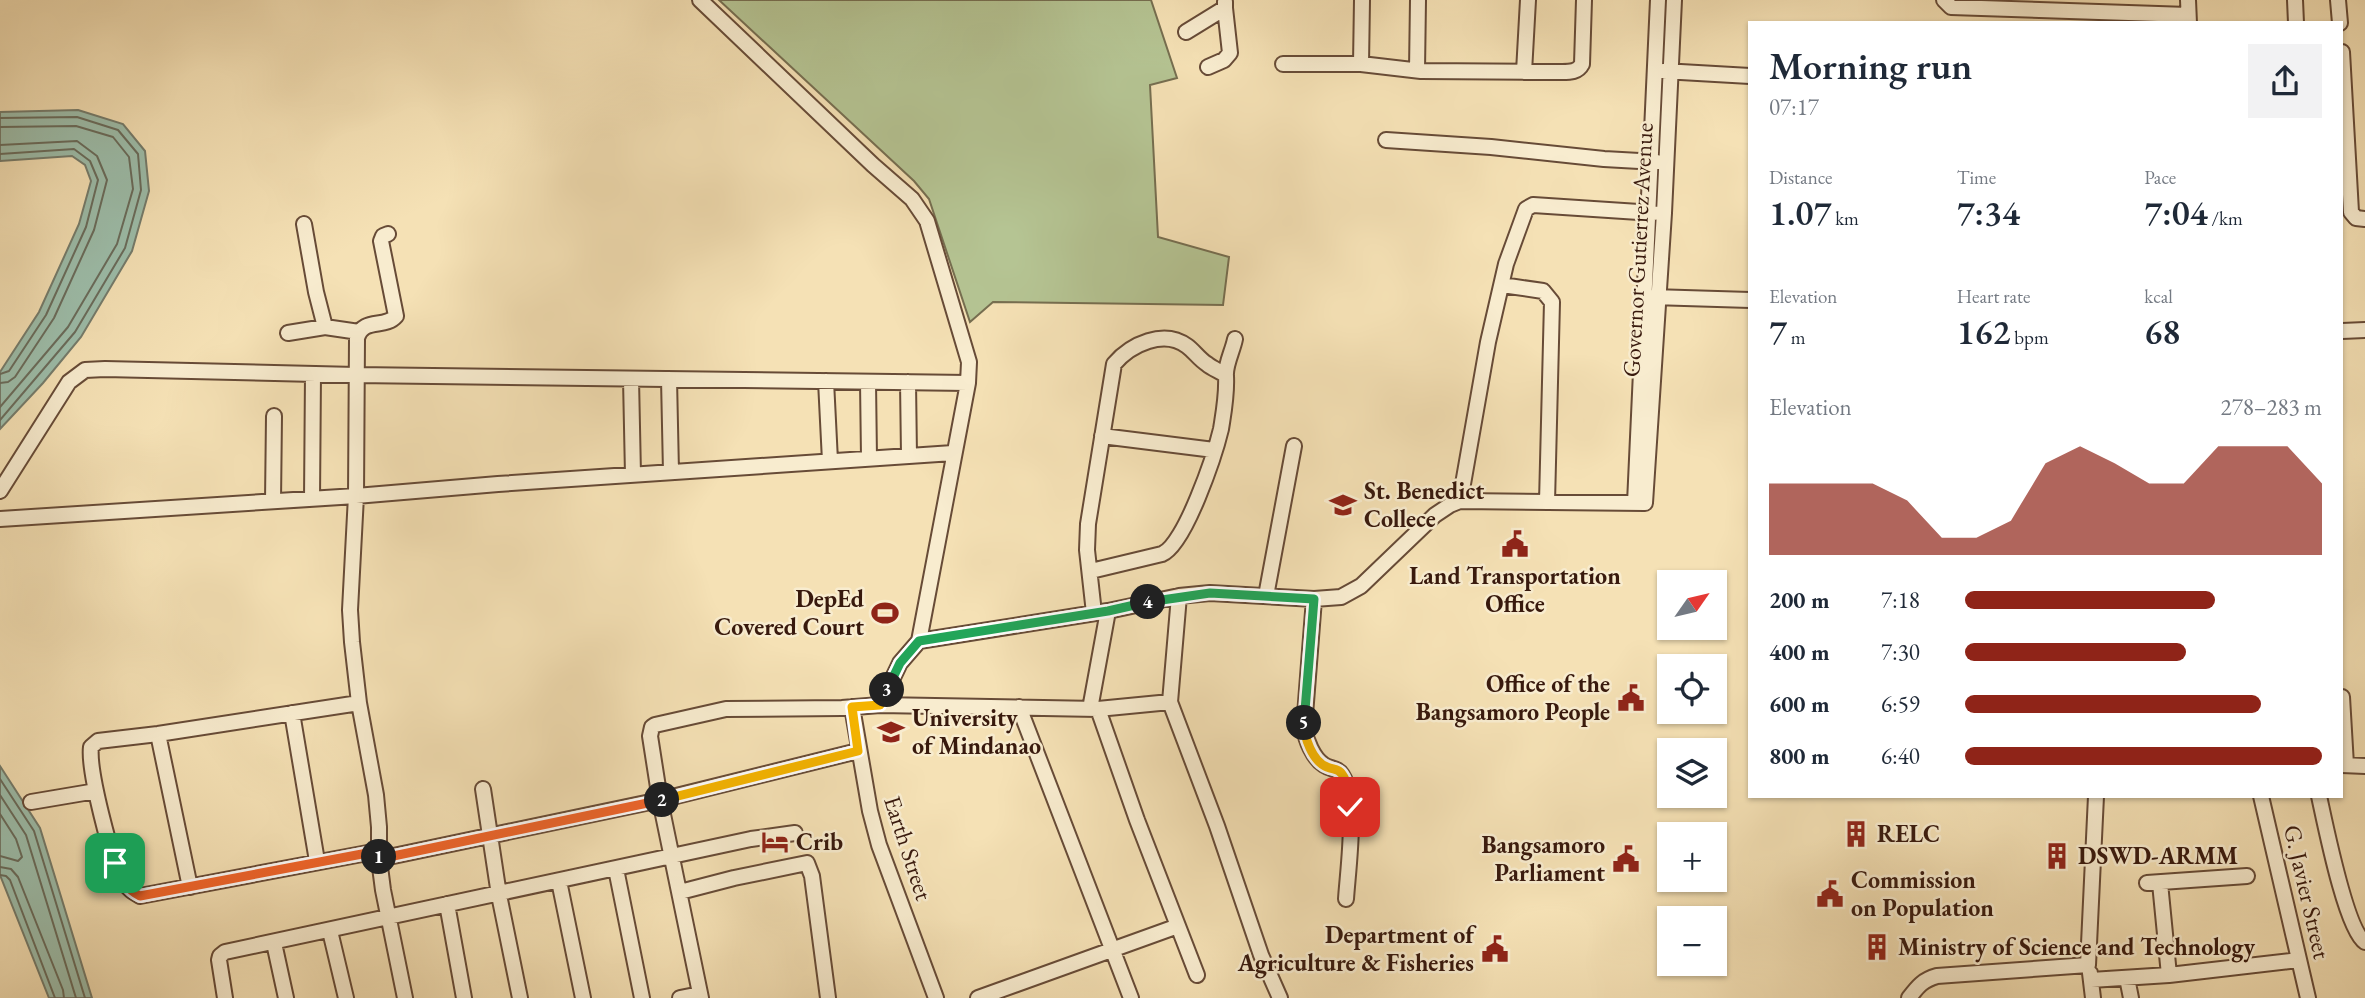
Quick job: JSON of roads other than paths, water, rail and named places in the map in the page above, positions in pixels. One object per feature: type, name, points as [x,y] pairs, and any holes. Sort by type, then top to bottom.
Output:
[{"type":"street","points":[[700,0],[898,186],[922,212],[967,349],[970,362],[968,383],[919,641],[900,663],[880,705]]},
{"type":"street","points":[[1361,64],[1362,0]]},
{"type":"street","points":[[1417,70],[1418,0]]},
{"type":"street","points":[[1524,72],[1528,0]]},
{"type":"street","points":[[1283,64],[1361,64],[1417,70],[1571,72],[1580,69],[1582,64],[1584,0]]},
{"type":"street","name":"Governor Gutierrez Avenue","points":[[1640,503],[1664,213],[1658,162],[1654,70],[1658,0]]},
{"type":"street","name":"Governor Gutierrez Avenue","points":[[1640,503],[1647,212],[1658,162],[1671,72],[1674,0]]},
{"type":"street","points":[[1944,0],[1951,7],[2189,19],[2188,0]]},
{"type":"street","points":[[2295,0],[2296,21]]},
{"type":"street","points":[[2338,0],[2340,21]]},
{"type":"street","points":[[1186,32],[1225,4],[1230,54],[1224,60],[1208,67]]},
{"type":"street","points":[[1654,70],[1748,76]]},
{"type":"street","points":[[2343,70],[2351,212],[2356,218],[2365,219]]},
{"type":"street","points":[[1386,140],[1658,162]]},
{"type":"street","points":[[1460,501],[1476,402],[1506,264],[1523,213],[1529,206],[1664,213]]},
{"type":"street","points":[[304,224],[325,327]]},
{"type":"street","points":[[388,234],[383,236],[382,241],[397,313],[392,320],[366,325],[359,332],[351,610],[359,703],[376,795],[379,855],[388,918],[405,998]]},
{"type":"street","points":[[1502,285],[1543,291],[1552,300],[1547,502]]},
{"type":"street","points":[[1643,297],[1748,300]]},
{"type":"street","points":[[288,334],[325,327],[359,332]]},
{"type":"street","points":[[2343,331],[2365,330]]},
{"type":"street","points":[[1197,975],[1094,709],[1101,612],[1087,550],[1088,524],[1112,368],[1122,356],[1145,342],[1161,338],[1176,340],[1186,345],[1205,363],[1226,375]]},
{"type":"street","points":[[1091,571],[1163,554],[1171,550],[1185,529],[1220,433],[1228,391],[1226,375],[1236,339]]},
{"type":"street","points":[[0,491],[69,382],[85,370],[968,383]]},
{"type":"street","points":[[312,499],[313,374]]},
{"type":"street","points":[[631,379],[634,475]]},
{"type":"street","points":[[669,379],[671,472]]},
{"type":"street","points":[[826,381],[830,461]]},
{"type":"street","points":[[868,382],[869,458]]},
{"type":"street","points":[[908,382],[909,456]]},
{"type":"street","points":[[273,501],[274,416]]},
{"type":"street","points":[[1102,436],[1214,450]]},
{"type":"street","points":[[1266,596],[1294,446]]},
{"type":"street","points":[[0,519],[953,453]]},
{"type":"street","points":[[919,641],[1101,612],[1179,596],[1210,593],[1314,599],[1340,597],[1351,593],[1370,578],[1435,515],[1460,501],[1640,503]]},
{"type":"street","points":[[1179,596],[1170,702],[1221,836],[1261,955],[1280,998]]},
{"type":"street","points":[[1314,599],[1304,728],[1317,759],[1326,767],[1342,773],[1349,791],[1350,843],[1346,899]]},
{"type":"street","points":[[680,998],[701,996],[660,800],[650,736],[652,727],[659,723],[726,709],[880,705],[1094,709],[1170,702]]},
{"type":"street","points":[[359,703],[94,743],[90,755],[96,791],[115,863],[125,884],[140,896],[317,861],[379,855],[489,836],[660,800],[858,751]]},
{"type":"street","name":"Earth Street","points":[[852,707],[858,751],[879,845],[936,998]]},
{"type":"street","points":[[1019,707],[1131,998]]},
{"type":"street","points":[[292,713],[317,861]]},
{"type":"street","points":[[2343,731],[2344,765],[2365,766]]},
{"type":"street","points":[[158,734],[190,887]]},
{"type":"street","points":[[483,789],[499,895],[520,998]]},
{"type":"street","points":[[31,802],[96,791]]},
{"type":"street","points":[[2093,998],[2088,964],[2096,798]]},
{"type":"street","name":"G. Javier Street","points":[[2261,798],[2308,998]]},
{"type":"street","points":[[2320,798],[2350,917],[2360,939],[2365,942]]},
{"type":"street","points":[[225,998],[219,961],[222,953],[751,839],[794,833]]},
{"type":"street","points":[[680,892],[807,863],[812,876],[828,998]]},
{"type":"street","points":[[616,869],[642,998]]},
{"type":"street","points":[[2169,975],[2154,883],[2247,876]]},
{"type":"street","points":[[559,881],[583,998]]},
{"type":"street","points":[[447,904],[464,998]]},
{"type":"street","points":[[978,998],[1178,926]]},
{"type":"street","points":[[330,931],[346,998]]},
{"type":"street","points":[[274,943],[286,998]]},
{"type":"street","points":[[2091,980],[2169,975],[2299,960]]},
{"type":"street","points":[[1909,998],[1926,979],[1937,976],[2088,964]]},
{"type":"street","points":[[2127,978],[2131,998]]},
{"type":"water","points":[[78,110],[123,124],[145,151],[149,191],[132,251],[81,337],[0,429],[0,372],[39,312],[79,224],[91,181],[85,165],[72,156],[0,161],[0,112]]},
{"type":"water","points":[[0,766],[40,828],[92,998],[49,998],[0,875]]},
{"type":"place","name":"St. Benedict Collece","points":[[1343,505]]},
{"type":"place","name":"Land Transportation Office","points":[[1515,544]]},
{"type":"place","name":"DepEd Covered Court","points":[[885,613]]},
{"type":"place","name":"Office of the Bangsamoro People","points":[[1631,698]]},
{"type":"place","name":"University of Mindanao","points":[[891,732]]},
{"type":"place","name":"RELC","points":[[1856,834]]},
{"type":"place","name":"Crib","points":[[775,842]]},
{"type":"place","name":"DSWD-ARMM","points":[[2057,856]]},
{"type":"place","name":"Bangsamoro Parliament","points":[[1626,859]]},
{"type":"place","name":"Commission on Population","points":[[1830,894]]},
{"type":"place","name":"Ministry of Science and Technology","points":[[1877,947]]},
{"type":"place","name":"Department of Agriculture & Fisheries","points":[[1495,949]]}]
